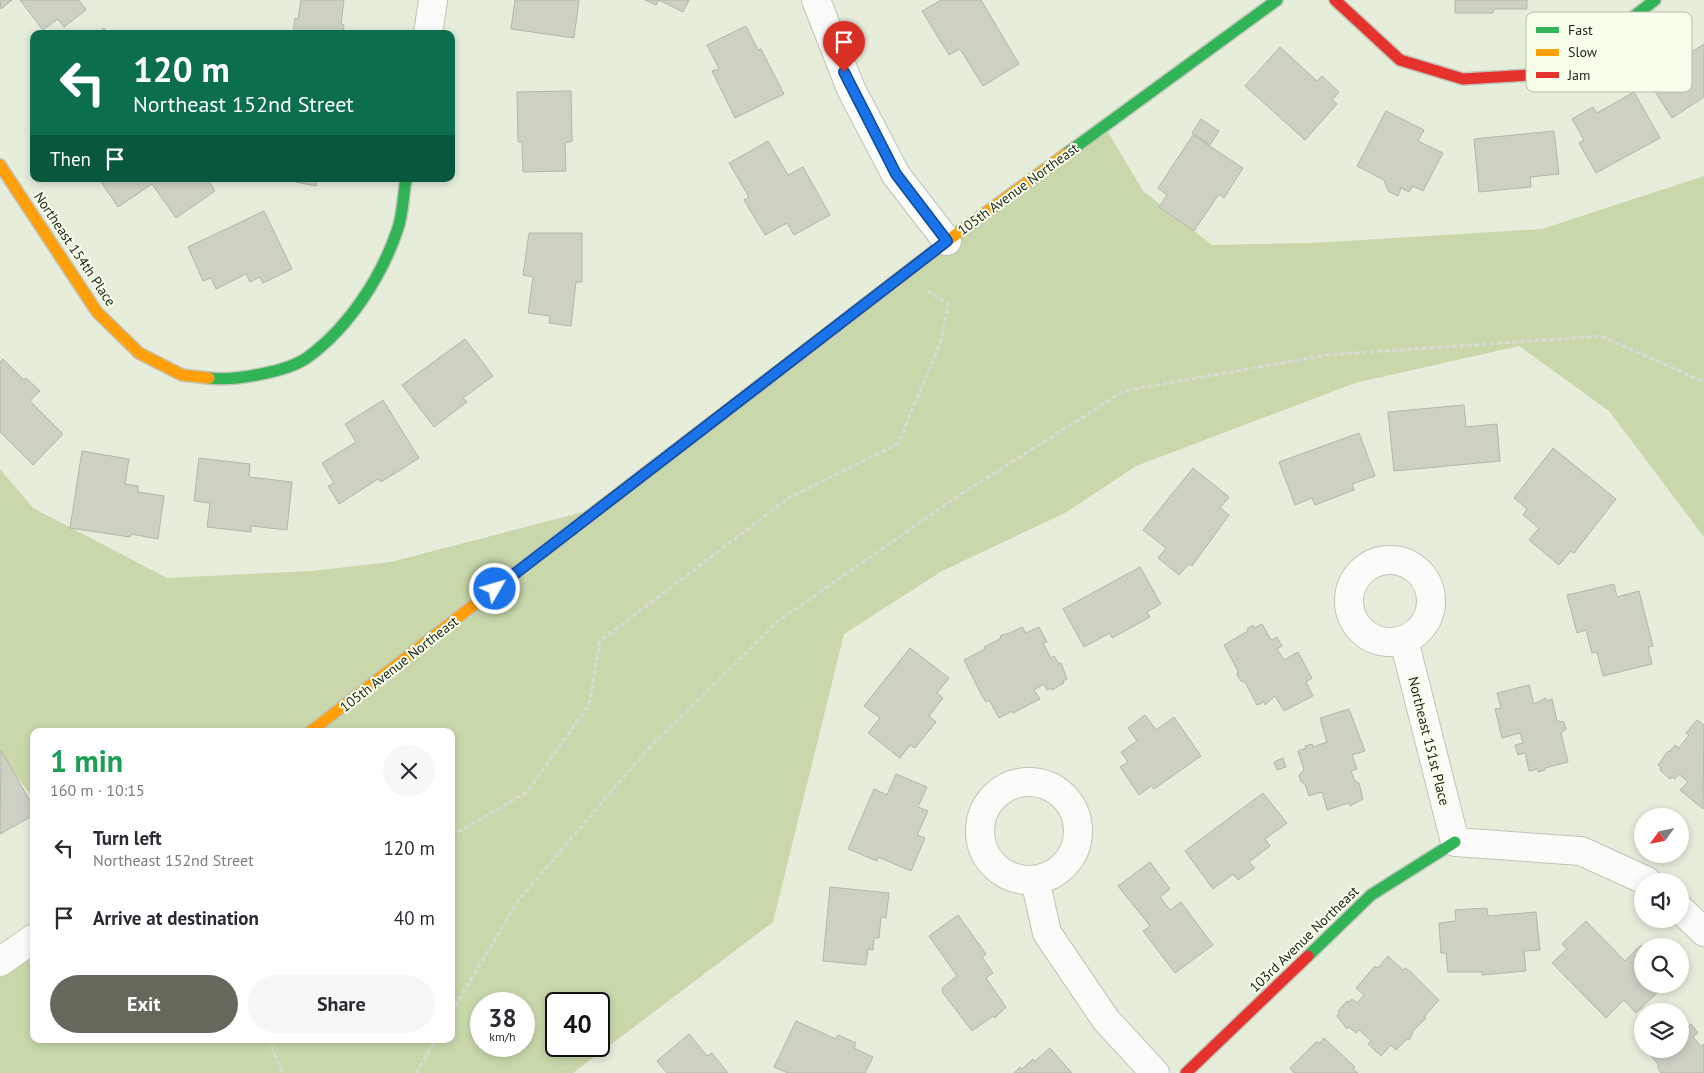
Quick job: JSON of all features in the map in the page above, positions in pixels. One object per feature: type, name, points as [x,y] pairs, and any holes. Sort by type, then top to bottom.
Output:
[{"type":"street","points":[[429,30],[433,0]]},
{"type":"street","points":[[816,0],[851,89],[896,174],[947,241]]},
{"type":"street","name":"105th Avenue Northeast","points":[[315,728],[947,241],[1277,0]]},
{"type":"street","points":[[1335,0],[1400,60],[1463,79],[1526,75]]},
{"type":"street","points":[[1640,12],[1655,0]]},
{"type":"street","name":"Northeast 154th Place","points":[[0,165],[97,312],[139,352],[182,375],[225,380],[270,372],[307,358],[343,324],[378,275],[398,230],[406,182]]},
{"type":"street","name":"Northeast 151st Place","points":[[1404,640],[1455,842]]},
{"type":"street","points":[[1455,842],[1581,851],[1634,875]]},
{"type":"street","name":"103rd Avenue Northeast","points":[[1186,1073],[1371,895],[1455,842]]},
{"type":"street","points":[[1035,880],[1047,933],[1106,1020],[1155,1073]]},
{"type":"street","points":[[1689,917],[1704,932]]},
{"type":"street","points":[[0,962],[30,941]]},
{"type":"path","points":[[455,834],[527,792],[589,705],[600,640],[790,497],[898,444],[941,341],[948,304],[903,275]]},
{"type":"path","points":[[455,1006],[518,900],[645,752],[778,622],[958,496],[1124,392],[1327,355],[1601,336],[1704,382]]},
{"type":"path","points":[[271,1043],[282,1073]]},
{"type":"path","points":[[416,1073],[434,1043]]},
{"type":"green space","points":[[1105,127],[1143,191],[1212,245],[1313,243],[1542,229],[1704,176],[1704,537],[1609,411],[1519,346],[1355,383],[1136,466],[1065,513],[942,571],[844,634],[773,922],[610,1045],[610,992],[545,992],[545,1057],[594,1057],[573,1073],[0,1073],[0,962],[30,941],[30,1043],[455,1043],[455,728],[30,728],[30,794],[0,755],[0,469],[33,508],[167,578],[311,571],[391,562],[602,507]]},
{"type":"building","points":[[0,0],[12,0],[1,9]]},
{"type":"building","points":[[20,0],[79,0],[86,10],[64,27],[58,19],[43,30]]},
{"type":"building","points":[[301,0],[344,0],[341,24],[344,25],[343,30],[294,30],[295,18],[298,19]]},
{"type":"building","points":[[515,0],[579,0],[574,38],[511,29]]},
{"type":"building","points":[[645,0],[659,0],[656,5]]},
{"type":"building","points":[[659,0],[689,0],[683,12]]},
{"type":"building","points":[[941,0],[981,0],[1019,64],[983,86],[960,49],[949,55],[922,11]]},
{"type":"building","points":[[1455,0],[1527,0],[1527,9],[1494,9],[1493,13],[1455,13]]},
{"type":"building","points":[[746,26],[758,50],[761,49],[784,94],[735,118],[712,71],[719,69],[707,45]]},
{"type":"building","points":[[1704,44],[1704,97],[1672,118],[1655,92],[1692,92],[1692,52]]},
{"type":"building","points":[[1280,47],[1317,81],[1322,76],[1339,92],[1332,100],[1337,104],[1305,140],[1245,86]]},
{"type":"building","points":[[571,91],[572,141],[565,143],[566,171],[523,172],[522,142],[518,142],[517,92]]},
{"type":"building","points":[[1634,92],[1660,138],[1596,173],[1579,143],[1584,140],[1572,119],[1593,107],[1597,113]]},
{"type":"building","points":[[1386,111],[1424,130],[1418,141],[1443,153],[1423,191],[1413,186],[1409,192],[1401,188],[1398,196],[1388,191],[1384,180],[1357,166]]},
{"type":"building","points":[[1201,119],[1219,131],[1210,145],[1192,133]]},
{"type":"building","points":[[1554,131],[1559,174],[1530,177],[1531,187],[1479,192],[1474,139]]},
{"type":"building","points":[[1193,135],[1243,168],[1224,198],[1219,194],[1194,231],[1159,207],[1167,195],[1158,188]]},
{"type":"building","points":[[768,141],[788,175],[803,167],[830,215],[794,235],[787,223],[765,235],[744,200],[749,197],[729,163]]},
{"type":"building","points":[[101,182],[209,182],[215,191],[176,218],[152,184],[118,207]]},
{"type":"building","points":[[296,182],[317,182],[316,186]]},
{"type":"building","points":[[264,211],[292,269],[263,283],[260,277],[250,282],[246,274],[216,289],[211,278],[203,281],[188,247]]},
{"type":"building","points":[[529,233],[582,233],[582,282],[576,282],[571,326],[549,323],[550,316],[528,313],[533,277],[523,275]]},
{"type":"building","points":[[465,339],[493,376],[463,398],[467,402],[434,427],[402,385]]},
{"type":"building","points":[[3,359],[24,380],[26,378],[40,391],[30,401],[63,434],[33,465],[0,432],[0,362]]},
{"type":"building","points":[[383,400],[419,458],[381,482],[378,479],[339,504],[328,486],[334,483],[322,463],[356,442],[345,424]]},
{"type":"building","points":[[1464,405],[1466,427],[1497,424],[1500,461],[1394,471],[1388,412]]},
{"type":"building","points":[[1359,433],[1375,476],[1352,484],[1354,490],[1315,505],[1312,498],[1295,505],[1279,462]]},
{"type":"building","points":[[1553,448],[1616,499],[1574,553],[1571,551],[1559,565],[1529,540],[1539,528],[1523,515],[1527,509],[1514,498]]},
{"type":"building","points":[[82,451],[129,459],[125,484],[138,486],[138,492],[164,496],[158,539],[131,534],[130,537],[70,528]]},
{"type":"building","points":[[199,458],[250,464],[249,477],[292,482],[287,530],[251,526],[251,532],[207,527],[210,503],[194,501]]},
{"type":"building","points":[[1193,468],[1229,497],[1220,508],[1229,515],[1192,566],[1189,564],[1179,575],[1158,558],[1166,548],[1143,530]]},
{"type":"building","points":[[1140,567],[1161,604],[1147,612],[1150,617],[1112,638],[1110,633],[1084,647],[1063,609]]},
{"type":"building","points":[[1614,584],[1617,597],[1639,591],[1653,646],[1648,647],[1652,664],[1603,676],[1597,652],[1592,653],[1586,630],[1577,633],[1567,595]]},
{"type":"building","points":[[1262,624],[1271,640],[1277,637],[1282,646],[1277,649],[1284,660],[1298,652],[1312,678],[1306,682],[1313,696],[1284,711],[1275,696],[1265,705],[1264,702],[1257,705],[1245,682],[1241,681],[1237,675],[1238,671],[1224,645],[1248,631],[1247,629],[1253,625],[1254,628]]},
{"type":"building","points":[[1022,627],[1026,633],[1039,627],[1047,642],[1043,643],[1051,658],[1054,656],[1059,664],[1061,663],[1067,679],[1052,690],[1051,688],[1047,690],[1044,684],[1034,690],[1040,699],[999,718],[989,700],[986,702],[982,696],[964,660],[1000,639],[1001,635]]},
{"type":"building","points":[[910,648],[949,678],[937,693],[943,698],[929,716],[936,722],[915,748],[910,745],[900,758],[868,733],[880,718],[864,706]]},
{"type":"building","points":[[1529,685],[1534,704],[1546,698],[1546,701],[1552,699],[1557,721],[1564,722],[1566,729],[1561,733],[1568,762],[1545,768],[1545,770],[1538,772],[1538,769],[1529,771],[1525,753],[1518,755],[1515,745],[1523,743],[1520,733],[1502,738],[1495,709],[1501,708],[1497,693]]},
{"type":"building","points":[[1349,709],[1365,751],[1352,755],[1357,769],[1351,771],[1355,781],[1359,783],[1363,799],[1350,806],[1349,803],[1327,810],[1322,792],[1309,796],[1305,784],[1301,782],[1299,775],[1304,770],[1298,751],[1306,748],[1305,746],[1312,744],[1313,747],[1327,742],[1320,718]]},
{"type":"building","points":[[1145,715],[1156,730],[1174,717],[1201,756],[1154,789],[1151,786],[1139,795],[1120,767],[1128,762],[1121,752],[1137,741],[1128,728]]},
{"type":"building","points":[[1697,720],[1704,725],[1703,809],[1680,790],[1688,782],[1679,774],[1675,779],[1672,777],[1670,779],[1660,770],[1661,767],[1658,765],[1675,745],[1679,748],[1689,735],[1686,733]]},
{"type":"building","points":[[1,750],[30,801],[30,817],[0,834]]},
{"type":"building","points":[[1283,758],[1286,767],[1277,770],[1274,762]]},
{"type":"building","points":[[896,774],[927,787],[918,807],[928,811],[917,835],[925,838],[911,871],[878,857],[877,861],[848,849],[874,789],[887,795]]},
{"type":"building","points":[[1263,793],[1287,823],[1265,839],[1270,846],[1249,862],[1255,868],[1238,880],[1233,874],[1213,889],[1185,851]]},
{"type":"building","points":[[1150,862],[1170,889],[1160,897],[1170,910],[1181,902],[1213,945],[1175,973],[1143,931],[1150,926],[1118,886]]},
{"type":"building","points":[[830,887],[889,893],[886,918],[881,917],[879,938],[874,938],[873,950],[868,949],[866,965],[823,961]]},
{"type":"building","points":[[1487,908],[1488,916],[1536,912],[1540,950],[1524,951],[1526,971],[1482,975],[1482,972],[1448,972],[1446,953],[1441,953],[1439,923],[1456,921],[1455,910]]},
{"type":"building","points":[[958,915],[986,954],[982,957],[993,973],[986,978],[1006,1007],[995,1018],[993,1016],[972,1031],[943,993],[942,988],[957,976],[929,936]]},
{"type":"building","points":[[1586,921],[1625,961],[1634,952],[1634,993],[1657,993],[1646,1003],[1634,1003],[1634,1011],[1624,1000],[1606,1018],[1552,963],[1567,949],[1562,944]]},
{"type":"building","points":[[1388,956],[1403,970],[1405,968],[1411,972],[1439,1000],[1424,1017],[1426,1018],[1413,1031],[1410,1039],[1406,1040],[1396,1050],[1391,1045],[1381,1056],[1368,1044],[1371,1041],[1359,1030],[1356,1033],[1349,1027],[1347,1029],[1337,1016],[1338,1011],[1347,1001],[1349,1002],[1352,999],[1357,1003],[1364,995],[1356,988],[1375,966],[1378,968]]},
{"type":"building","points":[[796,1021],[836,1039],[838,1035],[856,1043],[854,1048],[873,1057],[865,1073],[788,1073],[774,1067]]},
{"type":"building","points":[[1691,1024],[1698,1033],[1693,1037],[1701,1046],[1704,1044],[1704,1073],[1661,1073],[1658,1069],[1658,1064],[1653,1058],[1689,1058],[1689,1026]]},
{"type":"building","points":[[689,1034],[707,1056],[712,1053],[728,1073],[667,1073],[657,1061]]},
{"type":"building","points":[[1324,1038],[1355,1067],[1353,1069],[1358,1073],[1294,1073],[1290,1068],[1316,1042],[1320,1043]]},
{"type":"building","points":[[1050,1048],[1072,1073],[1014,1073],[1020,1067],[1022,1069],[1033,1059],[1035,1061]]},
{"type":"traffic: fast","points":[[1066,154],[1277,0]]},
{"type":"traffic: fast","points":[[1640,12],[1655,0]]},
{"type":"traffic: fast","points":[[209,378],[246,377],[288,367],[308,357],[337,332],[362,301],[390,249],[401,219],[406,182]]},
{"type":"traffic: fast","points":[[497,587],[785,366]]},
{"type":"traffic: fast","points":[[1308,956],[1371,895],[1455,842]]},
{"type":"traffic: slow","points":[[785,366],[947,241],[1066,154]]},
{"type":"traffic: slow","points":[[0,165],[97,312],[139,353],[182,375],[209,378]]},
{"type":"traffic: slow","points":[[315,728],[497,587]]},
{"type":"traffic: jam","points":[[1335,0],[1400,60],[1463,79],[1526,75]]},
{"type":"traffic: jam","points":[[1186,1073],[1308,956]]},
{"type":"route","points":[[495,589],[947,241],[896,174],[844,72]]}]
